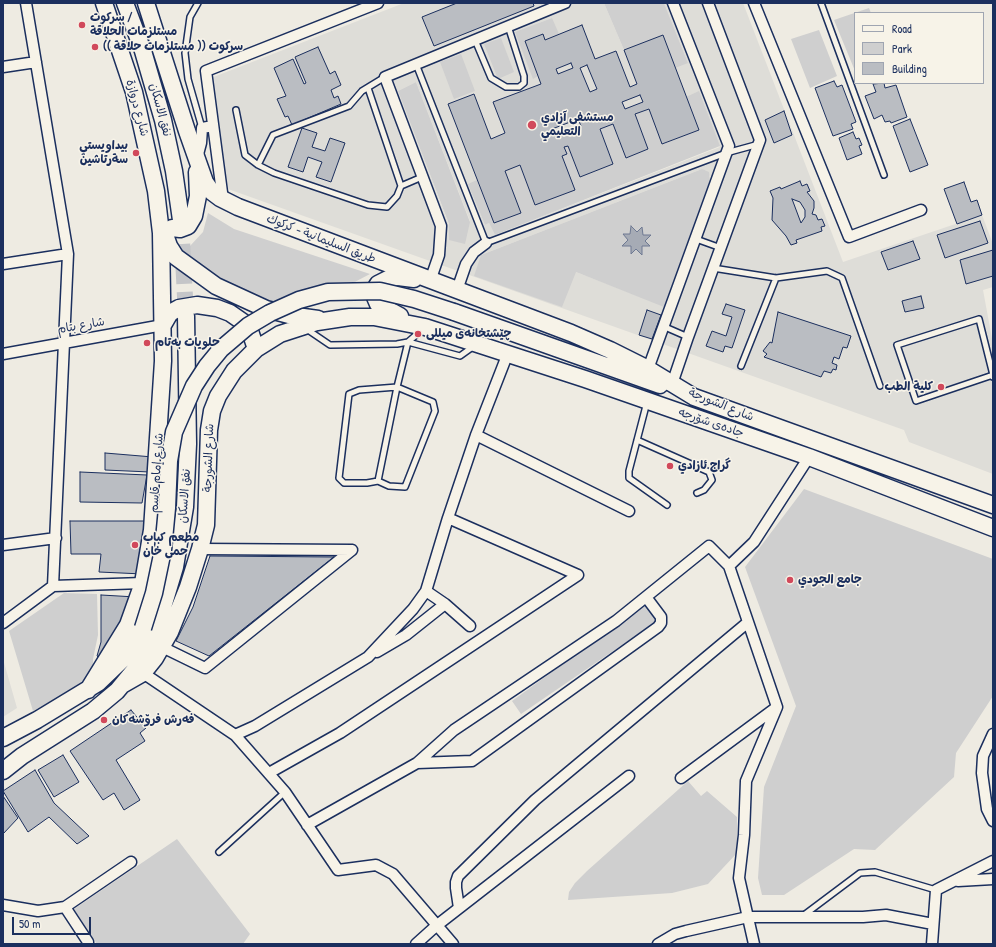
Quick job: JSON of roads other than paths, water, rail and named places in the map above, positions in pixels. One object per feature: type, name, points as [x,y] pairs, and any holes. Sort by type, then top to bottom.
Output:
[{"type":"main road","name":"شارع دروازة","points":[[104,3],[134,92],[160,215]]},
{"type":"main road","name":"نفق الاسكان","points":[[125,3],[143,51],[162,113],[174,171],[181,220]]},
{"type":"main road","points":[[146,3],[194,130],[197,158],[197,205],[194,216],[188,226],[177,229],[167,224],[162,215],[156,191]]},
{"type":"main road","points":[[197,158],[205,182],[217,196]]},
{"type":"main road","name":"طريق السليمانية - كركوك","points":[[217,196],[431,281]]},
{"type":"main road","points":[[160,215],[172,252],[182,262],[206,279],[228,292],[266,309],[300,317],[329,320]]},
{"type":"main road","name":"شارع إمام قاسم","points":[[3,738],[88,690],[128,625],[144,582],[150,550],[154,511],[161,395],[163,325],[160,215]]},
{"type":"main road","points":[[425,327],[382,307],[376,300],[375,289],[381,282],[395,278],[431,281]]},
{"type":"main road","name":"شارع الشورجة","points":[[431,281],[571,333],[610,350],[648,369],[694,397],[993,505]]},
{"type":"main road","points":[[88,690],[107,676],[123,659],[143,628],[154,593],[163,550],[169,461],[174,432],[194,386],[207,366],[221,349],[248,326],[270,313],[299,300],[328,292],[380,291],[414,299],[454,312],[694,397]]},
{"type":"main road","points":[[163,325],[170,313],[179,308],[197,305],[217,308],[230,313],[243,322],[250,332],[256,349]]},
{"type":"main road","name":"نفق الاسكان","points":[[139,670],[164,609],[175,567],[182,531],[187,464],[186,316]]},
{"type":"main road","name":"شارع الشورجة","points":[[3,771],[22,756],[93,711],[139,670],[162,647],[188,587],[200,549],[207,512],[208,446],[212,411],[222,387],[242,362],[256,349],[280,334],[302,326],[329,320],[350,317],[374,317],[425,327]]},
{"type":"main road","name":"جادەی شۆرجە","points":[[425,327],[508,353],[809,457],[993,528]]},
{"type":"street","points":[[26,3],[68,254],[53,586]]},
{"type":"street","points":[[431,281],[439,255],[440,226],[385,77],[565,3]]},
{"type":"street","points":[[648,369],[665,327],[729,146],[673,3]]},
{"type":"street","points":[[672,384],[760,140],[708,3]]},
{"type":"street","points":[[754,3],[849,238],[920,210]]},
{"type":"street","points":[[217,196],[213,126],[206,71],[371,4]]},
{"type":"street","points":[[3,67],[36,62]]},
{"type":"street","points":[[194,130],[213,126]]},
{"type":"street","points":[[457,290],[466,264],[474,252],[486,243]]},
{"type":"street","points":[[3,264],[68,254]]},
{"type":"street","name":"شارع بتام","points":[[3,354],[163,325]]},
{"type":"street","points":[[368,657],[413,609],[426,591],[448,518],[476,435],[508,353]]},
{"type":"street","points":[[476,435],[629,511]]},
{"type":"street","points":[[729,566],[754,542],[809,457]]},
{"type":"street","points":[[269,773],[340,733],[578,575],[448,518]]},
{"type":"street","points":[[3,545],[56,538]]},
{"type":"street","points":[[307,825],[418,763],[454,730],[616,621],[709,546],[729,566],[747,623],[777,707],[746,781],[744,835],[739,878],[754,944]]},
{"type":"street","points":[[162,647],[205,668],[352,550],[200,549]]},
{"type":"street","points":[[3,623],[53,586],[144,582]]},
{"type":"street","points":[[426,591],[445,604],[470,626]]},
{"type":"street","points":[[418,763],[472,761],[658,627],[661,623],[660,617],[646,597]]},
{"type":"street","points":[[235,735],[255,726],[368,657],[406,636],[445,604]]},
{"type":"street","points":[[459,908],[456,888],[458,876],[535,800],[747,623]]},
{"type":"street","points":[[139,670],[235,735],[285,792],[338,870],[376,865],[393,874],[452,944]]},
{"type":"street","points":[[681,778],[777,707]]},
{"type":"street","points":[[993,734],[983,756],[983,787],[987,809],[993,821]]},
{"type":"street","points":[[983,756],[993,760]]},
{"type":"street","points":[[416,944],[436,926],[629,776]]},
{"type":"street","points":[[932,944],[936,890],[993,861]]},
{"type":"street","points":[[3,905],[38,911],[65,907],[131,862]]},
{"type":"street","points":[[954,881],[993,879]]},
{"type":"street","points":[[65,907],[88,942]]},
{"type":"street","points":[[658,944],[676,934],[748,917],[863,918],[886,915],[933,924]]},
{"type":"lane","points":[[194,130],[186,53],[190,17],[198,3]]},
{"type":"lane","points":[[821,3],[884,176]]},
{"type":"lane","points":[[475,40],[491,78],[506,87],[519,87],[524,83],[524,76],[508,26]]},
{"type":"lane","points":[[416,64],[486,243],[726,154],[759,144]]},
{"type":"lane","points":[[258,165],[273,135],[349,106],[362,91],[385,77]]},
{"type":"lane","points":[[236,110],[246,155],[258,165],[274,174],[368,205],[387,207],[397,196],[401,186],[368,88]]},
{"type":"lane","points":[[401,186],[422,177]]},
{"type":"lane","points":[[696,238],[720,248]]},
{"type":"lane","points":[[713,268],[776,278],[828,271],[842,278],[880,386]]},
{"type":"lane","points":[[741,366],[776,278]]},
{"type":"lane","points":[[979,319],[993,376],[916,401],[898,345],[979,319]]},
{"type":"lane","points":[[302,326],[321,341],[330,345],[397,344],[408,342],[460,356],[476,344]]},
{"type":"lane","points":[[378,481],[397,387],[408,342],[425,327]]},
{"type":"lane","points":[[665,327],[688,337]]},
{"type":"lane","points":[[397,387],[433,402],[434,411],[405,487],[389,486],[378,481],[367,483],[344,483],[339,478],[349,394],[359,390],[397,387]]},
{"type":"lane","points":[[648,401],[628,471],[629,478],[667,505]]},
{"type":"lane","points":[[637,440],[709,472],[712,480],[704,490],[697,493]]},
{"type":"lane","points":[[219,852],[285,792]]},
{"type":"lane","points":[[800,918],[860,874],[875,872],[936,890]]},
{"type":"tunnel","points":[[181,220],[186,316]]},
{"type":"place","name":"سركوت / مستلزمات الحلاقة","points":[[82,25]]},
{"type":"place","name":"سركوت (( مستلزمات حلاقة ))","points":[[95,47]]},
{"type":"place","name":"مستشفى آزادي التعليمي","points":[[532,125]]},
{"type":"place","name":"بيداويستي سةرتاشين","points":[[136,153]]},
{"type":"place","name":"چێشتخانەی میللی","points":[[418,334]]},
{"type":"place","name":"حلویات بەتام","points":[[147,343]]},
{"type":"place","name":"كلية الطب","points":[[941,387]]},
{"type":"place","name":"گراج ئازادي","points":[[670,466]]},
{"type":"place","name":"مطعم كباب حمى خان","points":[[135,545]]},
{"type":"place","name":"جامع الجودي","points":[[790,580]]},
{"type":"place","name":"فەرش فرۆشەکان","points":[[104,720]]}]
